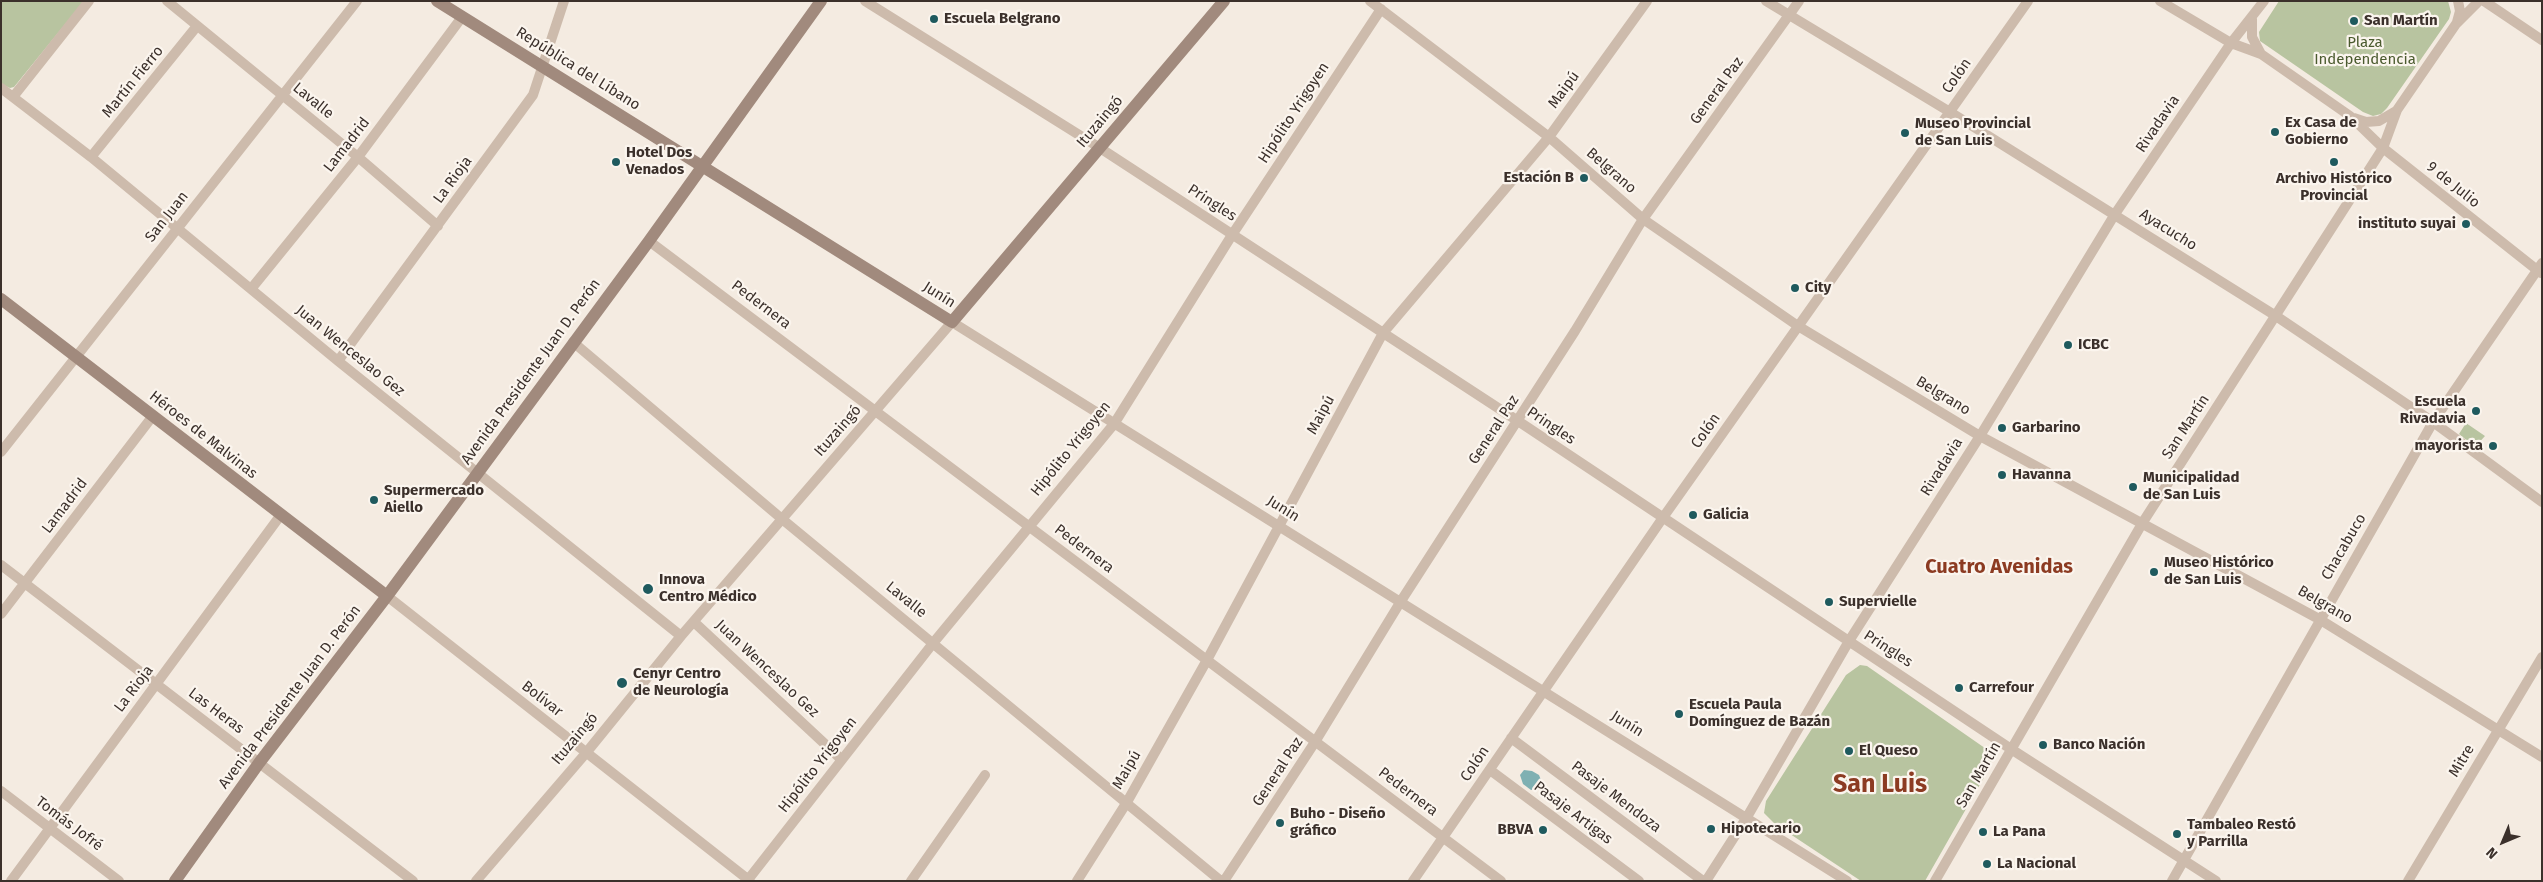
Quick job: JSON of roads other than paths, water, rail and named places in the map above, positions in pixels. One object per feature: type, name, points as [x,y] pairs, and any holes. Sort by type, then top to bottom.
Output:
[{"type":"main road","name":"República del Líbano","points":[[437,1],[544,66],[701,166]]},
{"type":"main road","name":"Avenida Presidente Juan D. Perón","points":[[175,881],[259,763],[387,596],[573,342],[650,241],[701,166],[821,1]]},
{"type":"main road","name":"Ituzaingó","points":[[952,322],[1224,1]]},
{"type":"main road","name":"Junín","points":[[701,166],[952,322]]},
{"type":"main road","name":"Héroes de Malvinas","points":[[1,299],[280,516],[387,596]]},
{"type":"street","points":[[13,97],[89,1]]},
{"type":"street","name":"Lavalle","points":[[167,1],[358,157],[438,226]]},
{"type":"street","name":"San Juan","points":[[1,452],[356,1]]},
{"type":"street","name":"La Rioja","points":[[338,362],[533,95],[564,1]]},
{"type":"street","name":"Pringles","points":[[865,1],[1100,148],[1518,421],[1662,519],[2011,749],[2216,881]]},
{"type":"street","name":"Belgrano","points":[[1370,1],[1548,137],[1643,219],[1798,326],[1980,436],[2319,618],[2542,756]]},
{"type":"street","name":"Maipú","points":[[1077,881],[1127,802],[1207,660],[1383,333],[1548,137],[1647,1]]},
{"type":"street","name":"Ayacucho","points":[[1766,1],[1950,112],[2276,316],[2434,422],[2542,502]]},
{"type":"street","name":"General Paz","points":[[1222,881],[1316,742],[1401,601],[1518,421],[1643,219],[1799,1]]},
{"type":"street","name":"Colón","points":[[1412,881],[1662,519],[2028,1]]},
{"type":"street","name":"9 de Julio","points":[[2160,1],[2231,43],[2261,54],[2360,121],[2372,122],[2387,118],[2397,110]]},
{"type":"street","name":"Rivadavia","points":[[1704,881],[1746,817],[1849,641],[1980,436],[2115,214],[2231,43],[2252,19],[2264,1]]},
{"type":"street","points":[[2456,24],[2460,11],[2458,1]]},
{"type":"street","name":"San Martín","points":[[1935,881],[2143,522],[2383,148],[2397,110],[2456,24],[2479,1]]},
{"type":"street","points":[[2484,1],[2542,40]]},
{"type":"street","name":"Hipólito Yrigoyen","points":[[748,880],[934,642],[1114,424],[1232,234],[1381,9]]},
{"type":"street","name":"Lamadrid","points":[[251,289],[358,157],[462,17]]},
{"type":"street","points":[[2252,19],[2252,37],[2261,54]]},
{"type":"street","name":"Martín Fierro","points":[[91,157],[198,26]]},
{"type":"street","name":"Juan Wenceslao Gez","points":[[1,88],[91,157],[338,362],[682,636]]},
{"type":"street","name":"9 de Julio","points":[[2350,116],[2383,148],[2540,269]]},
{"type":"street","name":"Pedernera","points":[[650,241],[1501,881]]},
{"type":"street","name":"Chacabuco","points":[[2172,881],[2319,618],[2434,422],[2540,269]]},
{"type":"street","name":"Ituzaingó","points":[[476,881],[586,753],[682,636],[952,322]]},
{"type":"street","name":"Junín","points":[[952,322],[1847,881]]},
{"type":"street","name":"Lavalle","points":[[573,342],[782,519],[934,642],[1222,881]]},
{"type":"street","name":"Lamadrid","points":[[1,614],[152,417]]},
{"type":"street","name":"La Rioja","points":[[11,881],[280,516]]},
{"type":"street","name":"Las Heras","points":[[1,565],[413,881]]},
{"type":"street","name":"Bolívar","points":[[387,596],[748,880]]},
{"type":"street","name":"Juan Wenceslao Gez","points":[[694,622],[841,759]]},
{"type":"street","name":"Mitre","points":[[2408,881],[2542,657]]},
{"type":"street","name":"Pasaje Mendoza","points":[[1511,738],[1704,881]]},
{"type":"street","name":"Pasaje Artigas","points":[[1490,770],[1639,881]]},
{"type":"street","points":[[911,881],[985,775]]},
{"type":"street","name":"Tomás Jofré","points":[[1,791],[119,881]]},
{"type":"water","points":[[1524,770],[1532,771],[1539,775],[1543,785],[1541,790],[1531,790],[1523,784],[1520,775]]},
{"type":"place","name":"Escuela Belgrano","points":[[934,19]]},
{"type":"place","name":"San Martín","points":[[2354,21]]},
{"type":"place","name":"Ex Casa de Gobierno","points":[[2275,132]]},
{"type":"place","name":"Museo Provincial de San Luis","points":[[1905,133]]},
{"type":"place","name":"Hotel Dos Venados","points":[[616,162]]},
{"type":"place","name":"Archivo Histórico Provincial","points":[[2334,162]]},
{"type":"place","name":"Estación B","points":[[1584,178]]},
{"type":"place","name":"instituto suyai","points":[[2466,224]]},
{"type":"place","name":"City","points":[[1795,288]]},
{"type":"place","name":"ICBC","points":[[2068,345]]},
{"type":"place","name":"Escuela Rivadavia","points":[[2476,411]]},
{"type":"place","name":"Garbarino","points":[[2002,428]]},
{"type":"place","name":"mayorista","points":[[2493,446]]},
{"type":"place","name":"Havanna","points":[[2002,475]]},
{"type":"place","name":"Municipalidad de San Luis","points":[[2133,487]]},
{"type":"place","name":"Supermercado Aiello","points":[[374,500]]},
{"type":"place","name":"Galicia","points":[[1693,515]]},
{"type":"place","name":"Museo Histórico de San Luis","points":[[2154,572]]},
{"type":"place","name":"Innova Centro Médico","points":[[648,589]]},
{"type":"place","name":"Supervielle","points":[[1829,602]]},
{"type":"place","name":"Cenyr Centro de Neurología","points":[[622,683]]},
{"type":"place","name":"Carrefour","points":[[1959,688]]},
{"type":"place","name":"Escuela Paula Domínguez de Bazán","points":[[1679,714]]},
{"type":"place","name":"Banco Nación","points":[[2043,745]]},
{"type":"place","name":"El Queso","points":[[1849,751]]},
{"type":"place","name":"Buho - Diseño gráfico","points":[[1280,823]]},
{"type":"place","name":"Hipotecario","points":[[1711,829]]},
{"type":"place","name":"BBVA","points":[[1543,830]]},
{"type":"place","name":"La Pana","points":[[1983,832]]},
{"type":"place","name":"Tambaleo Restó y Parrilla","points":[[2177,834]]},
{"type":"place","name":"La Nacional","points":[[1987,864]]},
{"type":"district","name":"Cuatro Avenidas","points":[[1999,567]]},
{"type":"district","name":"San Luis","points":[[1880,785]]},
{"type":"park label","name":"Plaza Independencia","points":[[2365,52]]}]
